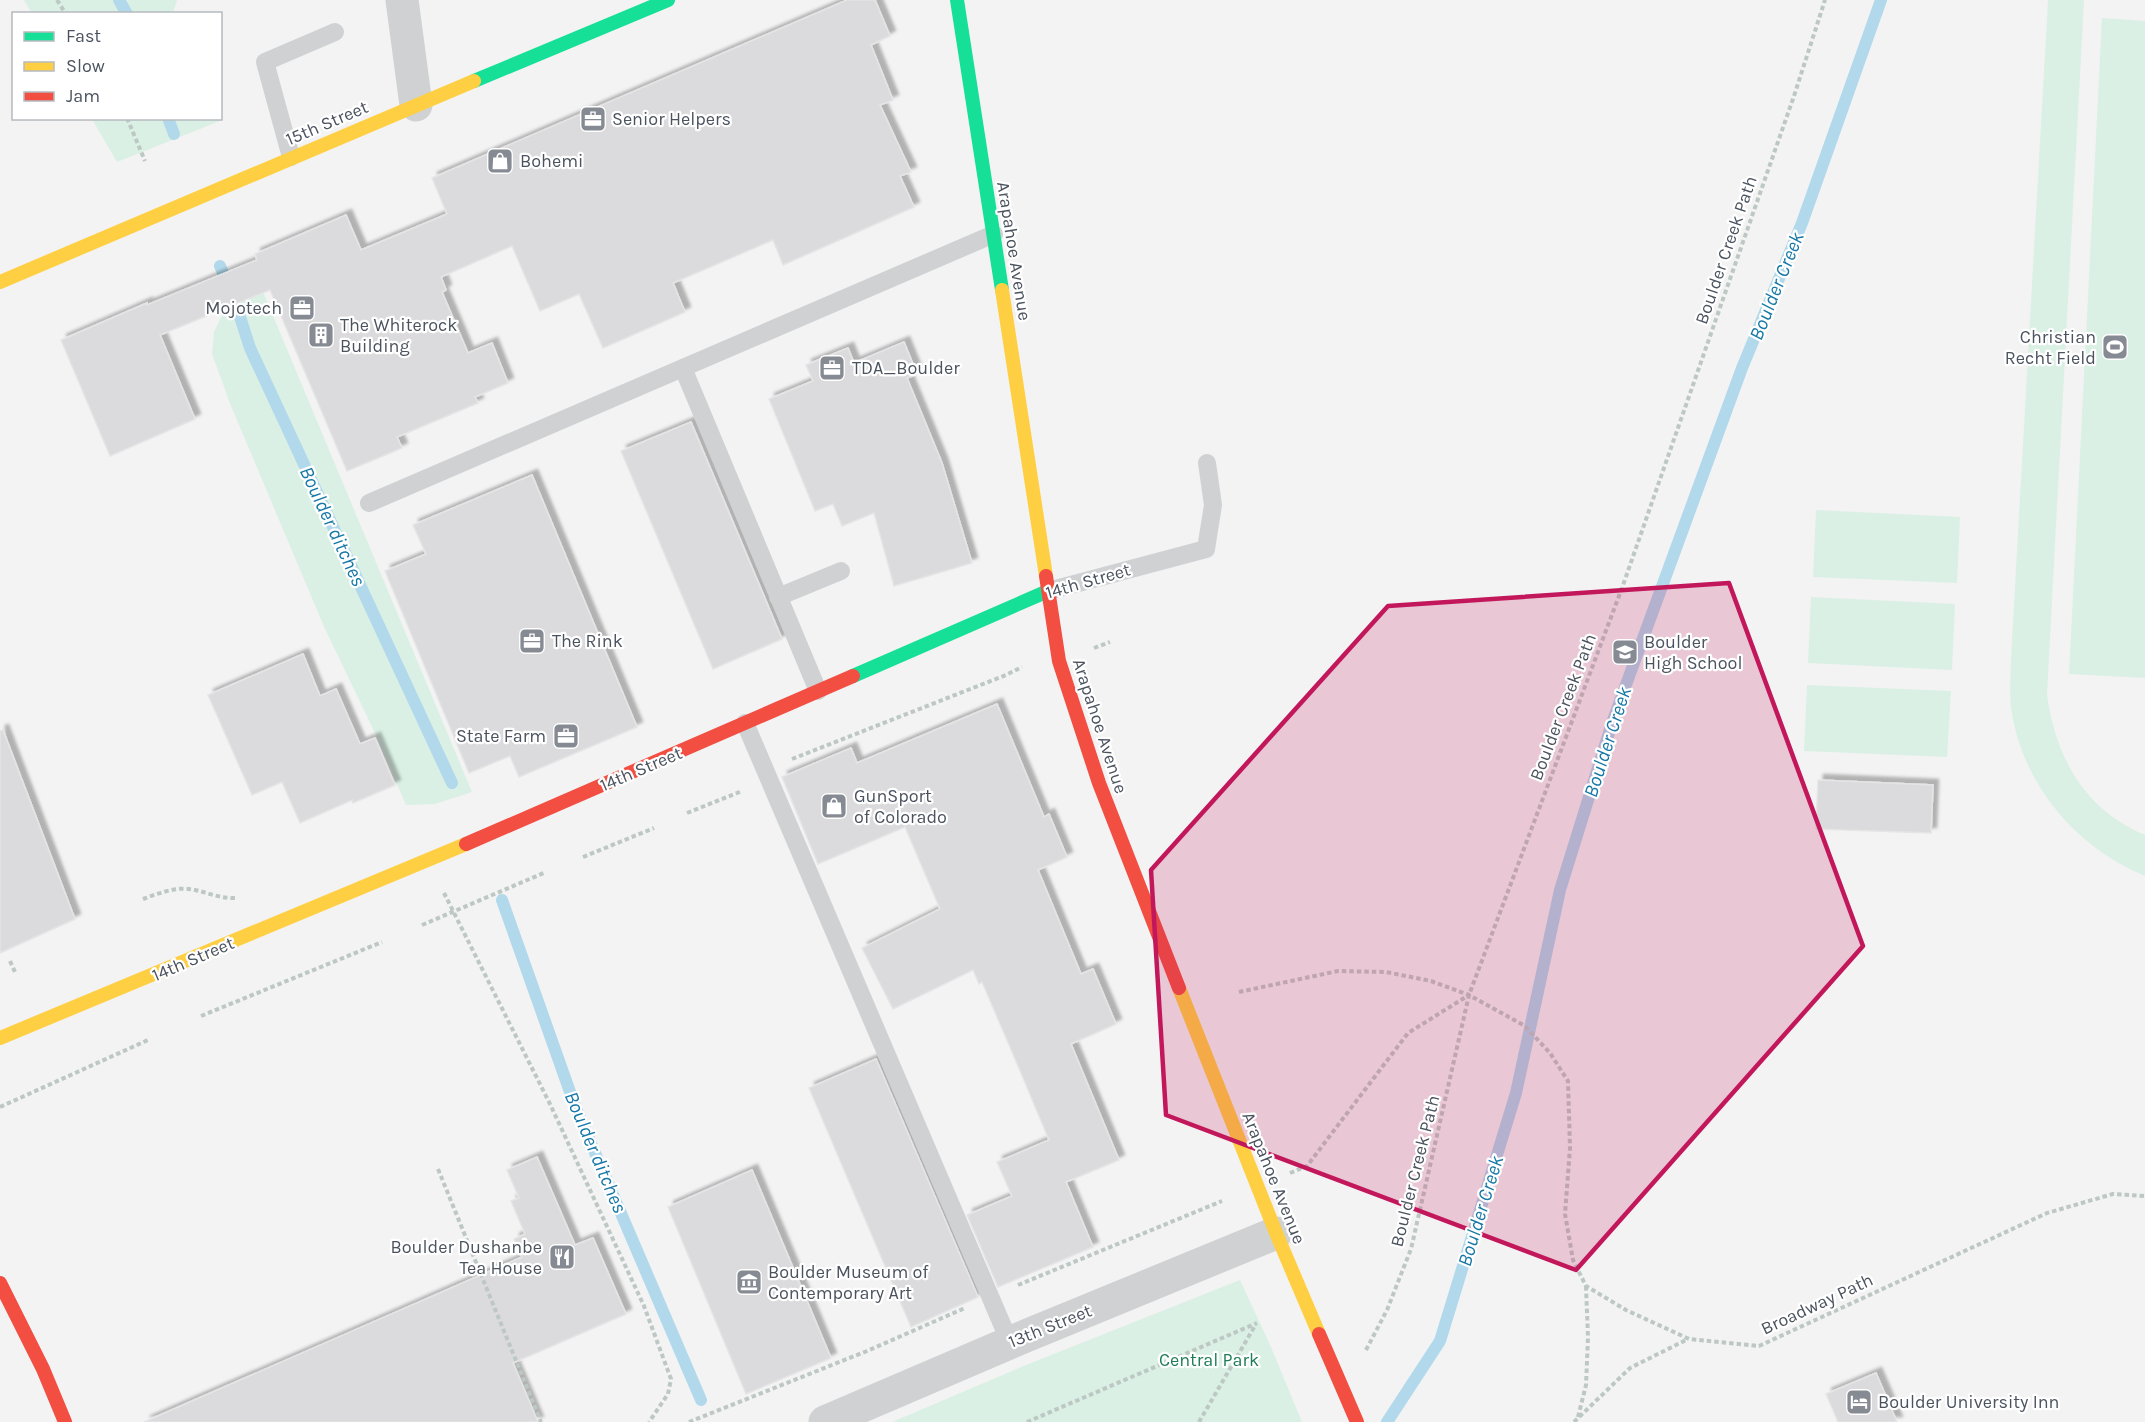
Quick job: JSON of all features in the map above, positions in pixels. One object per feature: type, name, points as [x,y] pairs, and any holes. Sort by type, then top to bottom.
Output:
[{"type":"street","points":[[402,0],[416,105]]},
{"type":"street","name":"15th Street","points":[[0,282],[416,105],[628,8],[668,0]]},
{"type":"street","name":"Arapahoe Avenue","points":[[957,0],[1059,661],[1099,783],[1276,1233],[1357,1422]]},
{"type":"street","name":"14th Street","points":[[0,1038],[429,860],[1048,591]]},
{"type":"street","name":"13th Street","points":[[825,1422],[1276,1233]]},
{"type":"street","points":[[0,1283],[43,1369],[65,1422]]},
{"type":"lane","points":[[291,157],[265,62],[335,32]]},
{"type":"lane","points":[[369,503],[994,234]]},
{"type":"lane","points":[[683,368],[818,691]]},
{"type":"lane","name":"14th Street","points":[[1048,591],[1206,549],[1213,505],[1207,463]]},
{"type":"lane","points":[[778,597],[841,571]]},
{"type":"lane","points":[[745,723],[1010,1343]]},
{"type":"path","name":"Boulder Creek Path","points":[[1366,1351],[1388,1310],[1411,1249],[1469,995],[1622,588],[1794,96],[1825,0]]},
{"type":"path","points":[[128,120],[145,161]]},
{"type":"path","points":[[1088,650],[1110,642]]},
{"type":"path","points":[[791,760],[1022,667]]},
{"type":"path","points":[[687,813],[752,787]]},
{"type":"path","points":[[584,857],[654,828]]},
{"type":"path","points":[[429,860],[550,1104],[644,1306],[671,1379],[668,1394],[649,1422]]},
{"type":"path","points":[[422,925],[546,872]]},
{"type":"path","points":[[143,899],[164,891],[188,888],[213,896],[241,898]]},
{"type":"path","points":[[201,1016],[382,942]]},
{"type":"path","points":[[10,962],[15,972]]},
{"type":"path","points":[[1239,992],[1338,971],[1386,972],[1431,981],[1469,995],[1525,1026],[1550,1053],[1568,1081],[1570,1148],[1565,1214],[1573,1260],[1586,1287],[1588,1337],[1586,1385],[1578,1417]]},
{"type":"path","points":[[1307,1166],[1408,1034],[1469,995]]},
{"type":"path","points":[[0,1107],[148,1040]]},
{"type":"path","points":[[438,1169],[541,1422]]},
{"type":"path","name":"Broadway Path","points":[[1586,1287],[1626,1310],[1689,1339],[1759,1346],[2047,1213],[2113,1194],[2145,1196]]},
{"type":"path","points":[[689,1422],[867,1351],[990,1296],[1207,1207]]},
{"type":"path","points":[[1027,1422],[1257,1323],[1199,1422]]},
{"type":"path","points":[[1574,1422],[1630,1368],[1689,1339]]},
{"type":"highlighted area","points":[[1729,583],[1863,946],[1576,1270],[1166,1115],[1151,870],[1388,606]]},
{"type":"green space","points":[[24,0],[177,0],[173,12],[31,12]]},
{"type":"green space","points":[[2048,0],[2084,0],[2047,695],[2058,740],[2076,779],[2105,811],[2145,835],[2145,876],[2120,864],[2096,848],[2074,830],[2056,809],[2039,786],[2026,761],[2011,707],[2011,657]]},
{"type":"green space","name":"Christian Recht Field","points":[[2102,18],[2145,21],[2145,678],[2069,674]]},
{"type":"green space","points":[[93,120],[220,121],[117,162]]},
{"type":"green space","points":[[251,263],[472,792],[435,804],[406,805],[375,733],[325,629],[231,406],[212,354],[214,332],[224,311],[215,278]]},
{"type":"green space","points":[[1816,510],[1960,517],[1957,583],[1813,577]]},
{"type":"green space","points":[[1811,597],[1955,604],[1952,670],[1808,663]]},
{"type":"green space","points":[[1807,685],[1951,691],[1947,757],[1804,751]]},
{"type":"green space","name":"Central Park","points":[[1240,1280],[1302,1422],[892,1422],[1026,1365]]},
{"type":"building","points":[[847,0],[875,0],[890,36],[871,45],[893,100],[880,105],[911,172],[900,176],[914,207],[783,265],[773,240],[673,283],[685,312],[603,348],[579,294],[540,311],[512,246],[441,277],[446,290],[442,292],[468,353],[492,343],[508,383],[475,397],[478,403],[397,437],[402,448],[347,471],[270,290],[160,335],[195,419],[110,456],[61,340],[257,260],[255,254],[346,215],[361,250],[447,214],[432,178]]},
{"type":"building","points":[[904,342],[917,374],[907,378],[942,463],[972,563],[894,586],[874,513],[842,526],[833,504],[815,511],[769,399],[813,381],[806,365],[848,348],[854,363]]},
{"type":"building","points":[[691,422],[782,639],[713,669],[621,451]]},
{"type":"building","name":"The Rink","points":[[532,475],[637,727],[519,777],[510,756],[469,773],[385,571],[426,554],[413,525]]},
{"type":"building","points":[[303,654],[320,696],[336,689],[360,744],[375,738],[395,785],[353,803],[352,800],[300,823],[282,782],[252,795],[208,695]]},
{"type":"building","points":[[997,704],[1044,817],[1049,814],[1067,857],[1038,870],[1081,974],[1093,969],[1116,1024],[1071,1044],[1119,1160],[1066,1182],[1093,1247],[998,1287],[967,1215],[1012,1196],[997,1162],[1049,1140],[1018,1066],[982,982],[979,984],[973,970],[893,1009],[862,948],[940,909],[905,827],[818,864],[782,777],[851,748],[857,763]]},
{"type":"building","points":[[3,730],[75,919],[0,953],[0,731]]},
{"type":"building","points":[[1818,780],[1933,785],[1931,833],[1816,829]]},
{"type":"building","points":[[876,1059],[978,1297],[911,1327],[809,1088]]},
{"type":"building","points":[[537,1157],[575,1245],[593,1238],[626,1314],[513,1363],[538,1422],[144,1422],[522,1257],[514,1239],[525,1234],[511,1201],[519,1198],[507,1170]]},
{"type":"building","name":"Boulder Museum of Contemporary Art","points":[[752,1170],[831,1358],[746,1394],[668,1207]]},
{"type":"building","name":"Boulder University Inn","points":[[1876,1373],[1897,1422],[1838,1422],[1826,1394]]},
{"type":"waterway","name":"Boulder ditches","points":[[119,0],[126,12]]},
{"type":"waterway","name":"Boulder Creek","points":[[1387,1422],[1440,1341],[1516,1093],[1560,890],[1612,723],[1742,368],[1802,223],[1881,0]]},
{"type":"waterway","name":"Boulder ditches","points":[[169,120],[174,134]]},
{"type":"waterway","name":"Boulder ditches","points":[[220,266],[235,301],[250,348],[452,783]]},
{"type":"waterway","name":"Boulder ditches","points":[[502,900],[575,1106],[701,1400]]},
{"type":"traffic: fast","points":[[474,81],[668,0]]},
{"type":"traffic: fast","points":[[957,0],[1002,290]]},
{"type":"traffic: fast","points":[[853,676],[1048,591]]},
{"type":"traffic: slow","points":[[0,282],[474,81]]},
{"type":"traffic: slow","points":[[1002,290],[1046,576]]},
{"type":"traffic: slow","points":[[0,1038],[466,844]]},
{"type":"traffic: slow","points":[[1179,988],[1276,1233],[1319,1334]]},
{"type":"traffic: jam","points":[[1046,576],[1059,661],[1099,783],[1179,988]]},
{"type":"traffic: jam","points":[[466,844],[853,676]]},
{"type":"traffic: jam","points":[[0,1283],[43,1369],[65,1422]]},
{"type":"traffic: jam","points":[[1319,1334],[1357,1422]]},
{"type":"place","name":"Senior Helpers","points":[[593,119]]},
{"type":"place","name":"Bohemi","points":[[500,161]]},
{"type":"place","name":"Mojotech","points":[[302,308]]},
{"type":"place","name":"The Whiterock Building","points":[[321,335]]},
{"type":"place","name":"Christian Recht Field","points":[[2115,347]]},
{"type":"place","name":"TDA_Boulder","points":[[832,368]]},
{"type":"place","name":"The Rink","points":[[532,641]]},
{"type":"place","name":"Boulder High School","points":[[1625,652]]},
{"type":"place","name":"State Farm","points":[[566,736]]},
{"type":"place","name":"GunSport of Colorado","points":[[834,806]]},
{"type":"place","name":"Boulder Dushanbe Tea House","points":[[562,1257]]},
{"type":"place","name":"Boulder Museum of Contemporary Art","points":[[749,1282]]},
{"type":"place","name":"Boulder University Inn","points":[[1859,1402]]}]
